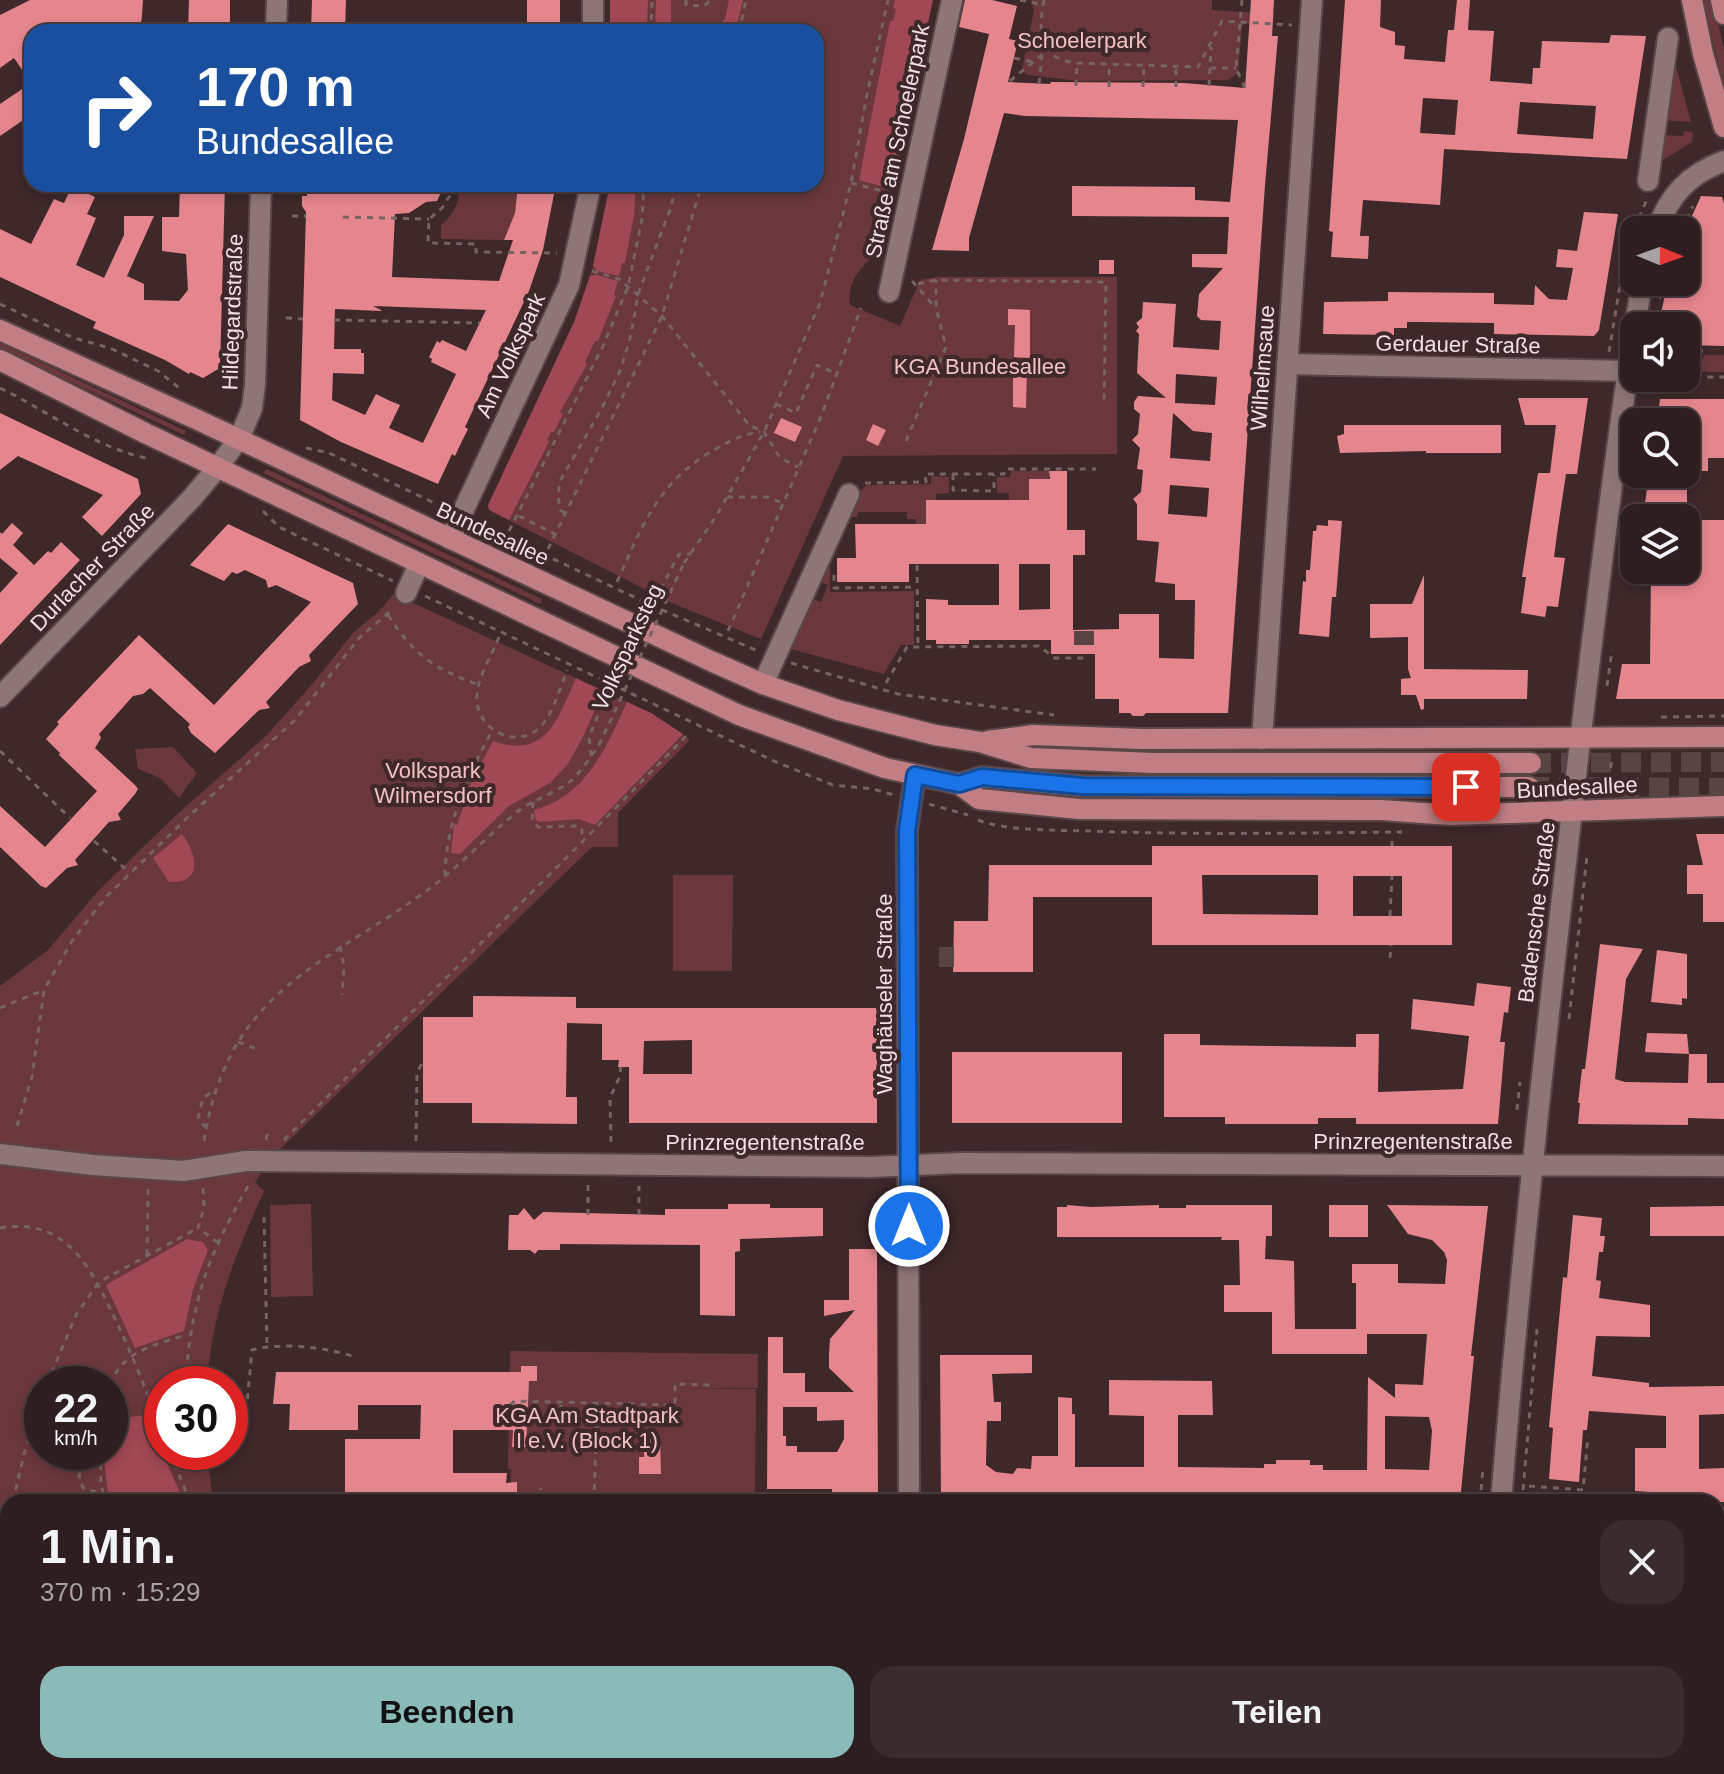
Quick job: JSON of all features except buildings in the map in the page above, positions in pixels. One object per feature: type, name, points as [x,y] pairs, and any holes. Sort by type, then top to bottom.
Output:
[{"type":"main road","points":[[1692,0],[1703,54],[1724,127]]},
{"type":"main road","points":[[1721,0],[1724,14]]},
{"type":"main road","name":"Bundesallee","points":[[0,330],[763,684],[838,710],[935,735],[980,742],[1031,758],[1080,762],[1531,763]]},
{"type":"main road","name":"Bundesallee","points":[[0,360],[217,468],[739,715],[862,762],[959,784],[979,799],[1079,809],[1381,810],[1451,815],[1724,806]]},
{"type":"main road","name":"Bundesallee","points":[[980,742],[1033,735],[1128,739],[1724,737]]},
{"type":"main road","name":"Bundesallee","points":[[959,784],[982,777],[1083,786],[1529,787]]},
{"type":"street","points":[[276,24],[277,0]]},
{"type":"street","points":[[593,0],[593,24]]},
{"type":"street","name":"Straße am Schoelerpark","points":[[889,292],[952,0]]},
{"type":"street","name":"Wilhelmsaue","points":[[1262,739],[1312,0]]},
{"type":"street","points":[[1648,181],[1668,38]]},
{"type":"street","points":[[1661,216],[1677,190],[1693,176],[1724,161]]},
{"type":"street","name":"Hildegardstraße","points":[[217,468],[239,439],[252,408],[261,192]]},
{"type":"street","name":"Am Volkspark","points":[[450,539],[569,285],[589,192]]},
{"type":"street","name":"Gerdauer Straße","points":[[1287,364],[1620,371]]},
{"type":"street","name":"Badensche Straße","points":[[1502,1494],[1532,1165],[1580,739],[1625,392]]},
{"type":"street","name":"Durlacher Straße","points":[[0,697],[192,498],[217,468]]},
{"type":"street","points":[[763,684],[849,494]]},
{"type":"street","points":[[407,591],[419,564]]},
{"type":"street","name":"Waghäuseler Straße","points":[[909,1494],[907,831],[915,775]]},
{"type":"street","name":"Prinzregentenstraße","points":[[0,1154],[183,1171],[246,1161],[1724,1166]]},
{"type":"path","points":[[651,24],[652,0]]},
{"type":"path","points":[[686,0],[686,5],[704,6],[711,0]]},
{"type":"path","points":[[741,24],[746,0]]},
{"type":"path","points":[[655,600],[679,554],[691,554],[764,432],[820,303],[851,183],[888,0]]},
{"type":"path","points":[[1020,0],[1044,2],[1040,22],[1042,43],[1063,62],[1198,67],[1222,21],[1310,27]]},
{"type":"path","points":[[1242,0],[1236,68],[1245,88]]},
{"type":"path","points":[[1209,86],[1211,43]]},
{"type":"path","points":[[1010,81],[1048,50]]},
{"type":"path","points":[[1039,84],[1042,56]]},
{"type":"path","points":[[1014,58],[1033,62]]},
{"type":"path","points":[[1076,86],[1077,63]]},
{"type":"path","points":[[1109,64],[1109,87]]},
{"type":"path","points":[[1143,87],[1144,65]]},
{"type":"path","points":[[1176,66],[1176,87]]},
{"type":"path","points":[[1210,68],[1236,68]]},
{"type":"path","points":[[851,183],[897,195]]},
{"type":"path","points":[[343,217],[429,219],[442,208],[451,192]]},
{"type":"path","points":[[509,531],[603,346],[628,287],[642,219],[644,192]]},
{"type":"path","points":[[566,513],[560,510],[560,481],[621,369],[638,294],[674,192]]},
{"type":"path","points":[[548,549],[662,316],[700,192]]},
{"type":"path","points":[[1688,216],[1696,199]]},
{"type":"path","points":[[292,216],[306,216]]},
{"type":"path","points":[[429,219],[428,243],[476,244],[476,252],[561,254]]},
{"type":"path","points":[[582,267],[619,279],[662,316],[749,425],[764,432],[780,458],[798,467]]},
{"type":"path","points":[[911,280],[918,284],[936,308]]},
{"type":"path","points":[[918,284],[936,280],[1106,282],[1104,404]]},
{"type":"path","points":[[906,441],[946,347],[936,308],[936,280]]},
{"type":"path","points":[[1658,312],[1661,296]]},
{"type":"path","points":[[0,304],[66,335],[100,344],[134,360],[167,377],[191,396]]},
{"type":"path","points":[[728,631],[822,414],[861,308]]},
{"type":"path","points":[[286,318],[303,319]]},
{"type":"path","points":[[334,320],[480,323]]},
{"type":"path","points":[[776,404],[796,413],[817,365],[837,374]]},
{"type":"path","points":[[1700,377],[1724,377]]},
{"type":"path","points":[[0,388],[32,403],[69,427],[127,454],[159,462]]},
{"type":"path","points":[[617,582],[647,518],[671,482],[701,458],[737,437],[764,432]]},
{"type":"path","points":[[301,448],[315,448],[329,453],[453,511]]},
{"type":"path","points":[[849,494],[864,483],[926,482],[925,474],[1004,474],[1005,469],[1096,469]]},
{"type":"path","points":[[953,474],[953,490],[994,491],[994,474]]},
{"type":"path","points":[[727,497],[768,497],[782,503]]},
{"type":"path","points":[[262,510],[279,527],[407,591],[776,762],[833,785],[890,794]]},
{"type":"path","points":[[518,516],[555,534]]},
{"type":"path","points":[[469,519],[653,606],[775,657],[898,694],[1058,715]]},
{"type":"path","name":"Volksparksteg","points":[[215,1090],[236,1042],[260,1010],[306,970],[445,876],[519,810],[570,782],[599,745],[684,563],[691,554]]},
{"type":"path","points":[[821,555],[834,560],[834,588],[917,587]]},
{"type":"path","points":[[917,565],[918,647]]},
{"type":"path","points":[[17,1126],[32,1077],[44,990],[80,929],[130,873],[296,719],[359,638],[388,615],[407,591]]},
{"type":"path","points":[[388,615],[407,644],[421,657],[442,670],[479,685]]},
{"type":"path","points":[[499,637],[476,696],[485,725],[492,731],[513,736],[524,736],[535,731],[546,718],[567,670]]},
{"type":"path","points":[[886,683],[907,647],[1039,646],[1055,658],[1084,658]]},
{"type":"path","points":[[591,756],[589,737],[609,689]]},
{"type":"path","points":[[445,876],[449,829],[456,805],[492,731]]},
{"type":"path","points":[[284,1140],[690,732]]},
{"type":"path","points":[[1607,796],[1613,748]]},
{"type":"path","points":[[0,751],[70,818]]},
{"type":"path","points":[[533,802],[532,821],[538,827],[579,826],[582,840]]},
{"type":"path","points":[[94,841],[130,873]]},
{"type":"path","points":[[1390,916],[1392,876]]},
{"type":"path","points":[[1390,958],[1391,945]]},
{"type":"path","points":[[340,946],[344,966],[342,995]]},
{"type":"path","points":[[0,1008],[44,990]]},
{"type":"path","points":[[236,1042],[257,1049]]},
{"type":"path","points":[[416,1141],[417,1073],[423,1061]]},
{"type":"path","points":[[611,1142],[610,1098],[621,1067]]},
{"type":"path","points":[[204,1141],[215,1090]]},
{"type":"path","points":[[206,1128],[198,1118],[203,1098],[215,1090]]},
{"type":"path","points":[[266,1140],[268,1130]]},
{"type":"path","points":[[147,1255],[148,1185]]},
{"type":"path","points":[[588,1185],[588,1215]]},
{"type":"path","points":[[55,1366],[76,1315],[99,1282],[198,1228],[204,1208],[203,1186]]},
{"type":"path","points":[[186,1366],[189,1335],[200,1285],[217,1242],[248,1186]]},
{"type":"path","points":[[639,1186],[639,1215]]},
{"type":"path","points":[[264,1217],[267,1346]]},
{"type":"path","points":[[0,1228],[21,1226],[46,1231],[77,1253],[99,1282],[144,1384]]},
{"type":"path","points":[[198,1228],[217,1242]]},
{"type":"path","points":[[1523,1494],[1538,1316]]},
{"type":"path","points":[[122,1366],[133,1355],[162,1342],[189,1335]]},
{"type":"path","points":[[248,1392],[252,1350],[267,1346],[355,1357]]},
{"type":"path","points":[[510,1405],[515,1401],[675,1405],[675,1384],[710,1385]]},
{"type":"path","points":[[560,1423],[561,1402]]},
{"type":"path","points":[[594,1494],[597,1403]]},
{"type":"path","points":[[1529,1486],[1583,1490],[1588,1436]]},
{"type":"path","points":[[15,1494],[24,1454]]},
{"type":"path","points":[[81,1470],[79,1478],[84,1489],[102,1493],[100,1470]]},
{"type":"path","points":[[178,1470],[187,1494]]},
{"type":"path","points":[[541,1488],[541,1494]]},
{"type":"green space","name":"KGA Bundesallee","points":[[610,0],[933,0],[877,253],[856,276],[850,305],[900,326],[920,280],[937,277],[1117,277],[1117,454],[843,456],[761,639],[674,604],[489,510],[575,322],[593,266],[608,192],[824,192],[824,24],[610,24]]},
{"type":"green space","name":"Schoelerpark","points":[[1031,0],[1212,0],[1212,10],[1274,14],[1273,25],[1246,23],[1242,26],[1238,73],[1228,80],[1079,81],[1027,75],[1022,69],[1034,10]]},
{"type":"green space","points":[[1703,0],[1713,0],[1724,50],[1724,87]]},
{"type":"green space","points":[[1670,44],[1691,122],[1661,120]]},
{"type":"green space","points":[[1684,131],[1693,132],[1692,142],[1655,165],[1659,135],[1683,136]]},
{"type":"green space","points":[[459,192],[517,192],[515,213],[504,240],[441,239],[441,225],[456,207]]},
{"type":"green space","points":[[0,343],[186,431],[184,435],[0,349]]},
{"type":"green space","points":[[1700,355],[1703,359],[1704,355],[1724,355],[1724,372],[1700,372]]},
{"type":"green space","points":[[267,469],[542,599],[540,604],[263,473]]},
{"type":"green space","points":[[1011,471],[1049,471],[1049,479],[1029,479],[1029,510],[1009,510],[1009,493],[997,493],[997,477],[1010,477]]},
{"type":"green space","points":[[931,476],[949,477],[949,493],[936,494],[926,524],[916,524],[916,519],[907,519],[907,512],[858,512],[857,517],[844,517],[855,495],[867,485],[931,484]]},
{"type":"green space","points":[[830,564],[830,592],[914,591],[914,645],[901,645],[884,674],[787,648],[810,598],[821,602],[828,585],[816,580],[823,567]]},
{"type":"green space","name":"Volkspark Wilmersdorf","points":[[394,594],[651,713],[690,740],[618,813],[618,847],[592,847],[274,1155],[255,1182],[264,1191],[226,1284],[209,1366],[144,1366],[144,1470],[209,1470],[212,1494],[0,1494],[0,986],[48,950],[98,891],[174,817],[266,736],[353,633]]},
{"type":"green space","points":[[173,747],[197,773],[179,798],[160,778],[138,769],[135,749]]},
{"type":"green space","points":[[673,875],[733,875],[732,971],[673,971]]},
{"type":"green space","points":[[311,1204],[313,1296],[271,1297],[270,1205]]},
{"type":"green space","name":"KGA Am Stadtpark I e.V. (Block 1)","points":[[510,1351],[758,1354],[758,1388],[676,1388],[756,1389],[755,1494],[510,1494],[511,1469],[508,1469]]},
{"type":"shaded area","points":[[610,0],[648,0],[647,24],[610,24]]},
{"type":"shaded area","points":[[656,0],[671,0],[671,24],[655,24]]},
{"type":"shaded area","points":[[729,0],[743,0],[737,24],[721,24]]},
{"type":"shaded area","points":[[895,0],[933,0],[892,189],[859,180],[890,21],[893,21],[896,9],[893,8]]},
{"type":"shaded area","points":[[608,192],[635,192],[625,263],[622,263],[619,276],[597,271],[593,266]]},
{"type":"shaded area","points":[[590,276],[618,281],[616,296],[598,341],[595,341],[585,362],[587,364],[560,412],[563,414],[554,432],[551,432],[549,442],[509,520],[489,510],[488,505],[574,322]]},
{"type":"shaded area","points":[[576,678],[603,691],[568,764],[550,783],[509,806],[460,854],[451,853],[454,824],[457,825],[466,800],[463,798],[493,741],[526,745],[538,740],[556,721]]},
{"type":"shaded area","points":[[627,702],[683,734],[595,825],[579,819],[539,822],[535,819],[534,810],[568,794],[581,782],[602,753]]},
{"type":"shaded area","points":[[182,834],[194,858],[194,866],[188,878],[169,882],[153,858]]},
{"type":"shaded area","points":[[187,1239],[203,1242],[208,1250],[193,1289],[184,1331],[135,1348],[106,1285]]},
{"type":"shaded area","points":[[144,1416],[144,1470],[170,1470],[180,1494],[108,1494],[105,1470],[128,1470],[128,1417]]},
{"type":"tunnel","points":[[1084,631],[1084,645]]},
{"type":"tunnel","points":[[1531,763],[1724,762]]},
{"type":"tunnel","points":[[1529,787],[1724,788]]},
{"type":"tunnel","points":[[939,957],[954,957]]},
{"type":"route","points":[[909,1226],[907,831],[915,775],[959,784],[982,777],[1083,786],[1466,787]]}]
